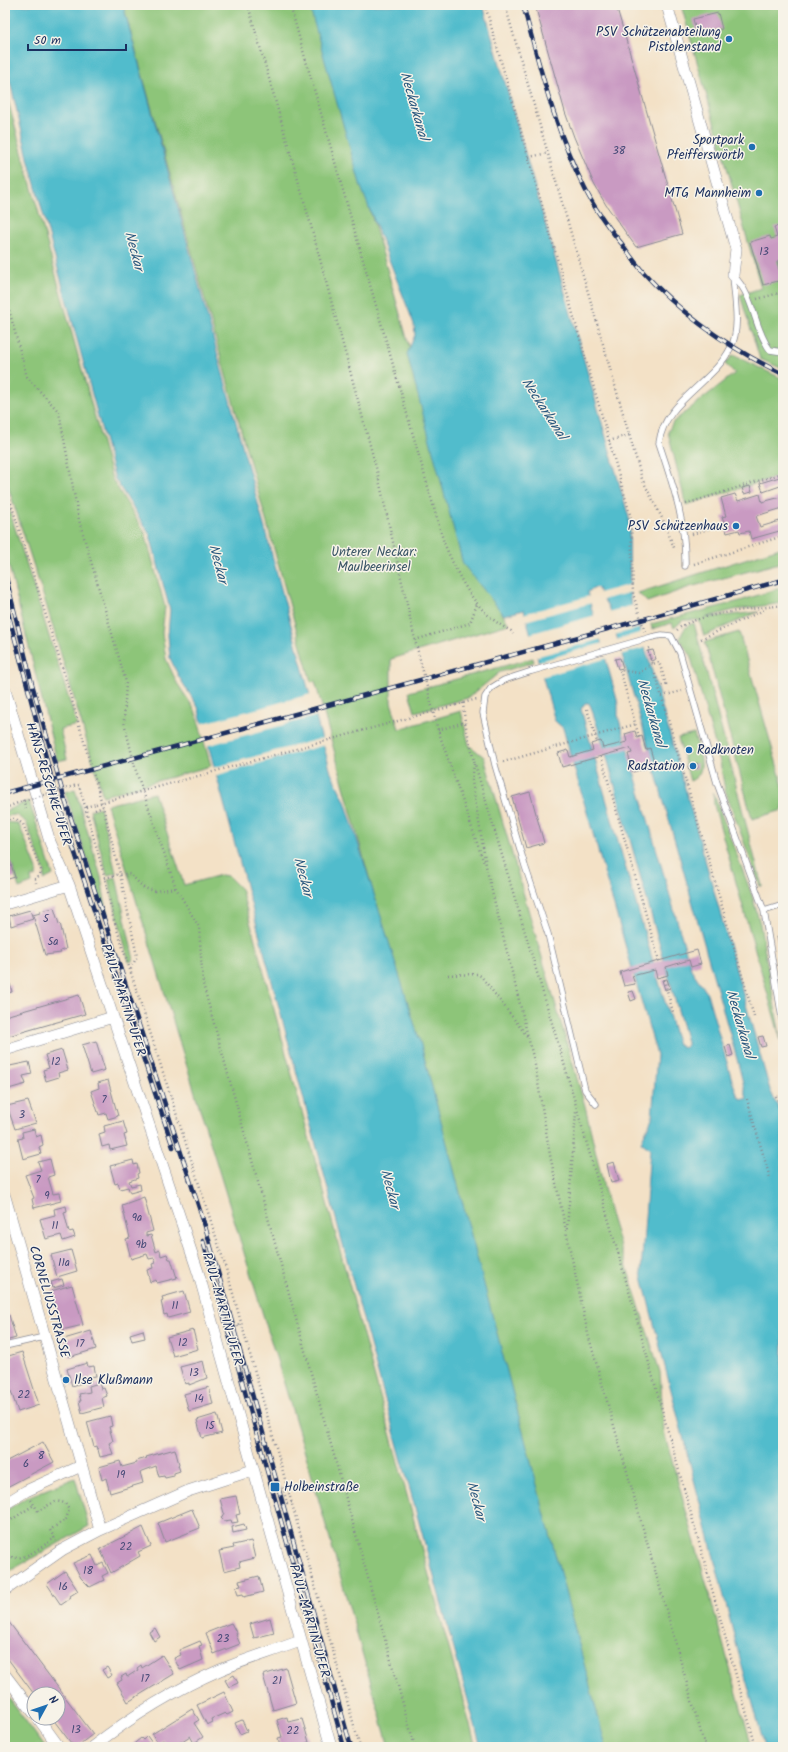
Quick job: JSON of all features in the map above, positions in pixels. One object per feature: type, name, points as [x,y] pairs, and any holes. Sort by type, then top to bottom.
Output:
[{"type":"street","points":[[667,5],[736,248],[733,275]]},
{"type":"street","name":"HANS-RESCHKE-UFER","points":[[5,690],[50,842],[69,884]]},
{"type":"street","points":[[5,904],[69,884]]},
{"type":"street","name":"PAUL-MARTIN-UFER","points":[[69,884],[198,1275],[331,1747]]},
{"type":"street","points":[[5,1050],[113,1017]]},
{"type":"street","name":"CORNELIUSSTRASSE","points":[[5,1197],[100,1530]]},
{"type":"street","points":[[5,1504],[26,1491],[81,1466]]},
{"type":"street","points":[[6,1588],[62,1550],[100,1530],[188,1491],[253,1470]]},
{"type":"street","points":[[92,1747],[122,1724],[181,1689],[220,1670],[300,1641]]},
{"type":"street","points":[[5,1675],[26,1703]]},
{"type":"street","points":[[44,1726],[59,1747]]},
{"type":"lane","points":[[733,275],[742,285],[750,301],[764,342],[770,350],[783,352]]},
{"type":"lane","points":[[685,566],[684,536],[680,506],[659,443],[661,432],[671,414],[722,361],[732,346],[736,323],[733,275]]},
{"type":"lane","points":[[596,1104],[585,1090],[548,934],[525,866],[495,765],[483,713],[485,697],[491,688],[504,680],[649,638],[662,635],[671,636],[680,653],[717,783],[764,911],[783,1024]]},
{"type":"lane","points":[[764,911],[783,905]]},
{"type":"lane","points":[[5,1346],[44,1336]]},
{"type":"path","points":[[248,5],[310,222],[375,463],[415,640],[438,730],[487,871]]},
{"type":"path","points":[[290,5],[444,543],[461,582],[477,604],[497,624],[511,631],[513,634]]},
{"type":"path","points":[[485,5],[631,518],[633,594],[649,638]]},
{"type":"path","points":[[505,5],[642,479],[663,520],[680,563],[685,566]]},
{"type":"path","points":[[529,157],[548,153]]},
{"type":"path","points":[[763,296],[783,292]]},
{"type":"path","points":[[5,295],[27,377],[59,412],[79,520],[126,682],[124,722],[136,771],[176,888],[199,927],[203,984],[415,1747]]},
{"type":"path","points":[[609,441],[629,435]]},
{"type":"path","points":[[688,503],[783,473]]},
{"type":"path","points":[[5,484],[66,680],[103,807],[120,874],[137,956],[129,971]]},
{"type":"path","points":[[684,536],[721,525]]},
{"type":"path","points":[[703,561],[783,536]]},
{"type":"path","points":[[415,640],[470,623],[477,604]]},
{"type":"path","points":[[671,636],[681,626],[698,618],[783,605]]},
{"type":"path","points":[[701,638],[768,607]]},
{"type":"path","points":[[649,645],[649,648],[647,649],[652,664]]},
{"type":"path","points":[[639,737],[620,670],[639,673],[652,664],[659,662],[666,684],[659,686]]},
{"type":"path","points":[[655,674],[754,1017]]},
{"type":"path","points":[[662,696],[690,688]]},
{"type":"path","points":[[86,807],[485,697]]},
{"type":"path","points":[[463,703],[465,722],[474,761],[563,1060],[756,1747]]},
{"type":"path","points":[[587,709],[597,742]]},
{"type":"path","points":[[438,730],[465,722]]},
{"type":"path","points":[[495,765],[636,724]]},
{"type":"path","points":[[601,756],[659,961]]},
{"type":"path","points":[[474,761],[472,781],[487,871],[535,1065],[550,1155],[588,1334],[705,1747]]},
{"type":"path","points":[[5,808],[20,802],[79,785],[105,878],[113,917],[129,971],[197,1175],[242,1324],[360,1747]]},
{"type":"path","points":[[95,810],[103,807]]},
{"type":"path","points":[[5,819],[16,819],[23,824],[41,870]]},
{"type":"path","points":[[105,878],[120,874],[130,874],[144,888],[155,891],[176,888]]},
{"type":"path","points":[[448,975],[477,974],[481,976],[528,1038]]},
{"type":"path","points":[[663,976],[674,1012]]},
{"type":"path","points":[[776,1096],[783,1110]]},
{"type":"path","points":[[747,1099],[770,1178]]},
{"type":"path","points":[[567,1231],[576,1110]]},
{"type":"path","points":[[238,1326],[237,1325],[242,1324]]},
{"type":"path","points":[[283,1488],[287,1502],[292,1502]]},
{"type":"path","points":[[26,1491],[38,1511],[56,1501],[65,1503],[69,1510],[66,1520],[50,1530],[62,1550]]},
{"type":"path","points":[[5,1524],[34,1505]]},
{"type":"path","points":[[5,1552],[8,1555],[17,1558],[29,1554],[55,1538]]},
{"type":"green space","name":"Unterer Neckar: Maulbeerinsel","points":[[123,5],[311,5],[474,571],[509,624],[391,659],[391,702],[399,729],[461,711],[469,745],[484,757],[585,1106],[610,1214],[660,1372],[664,1432],[752,1747],[602,1747],[414,1041],[315,681],[311,682]]},
{"type":"green space","name":"Sportpark Pfeifferswörth","points":[[681,5],[783,5],[783,369],[760,359],[740,295],[761,288]]},
{"type":"green space","points":[[5,90],[112,479],[145,533],[165,607],[162,633],[166,659],[177,683],[195,710],[211,766],[103,796],[47,607],[5,477]]},
{"type":"green space","points":[[733,355],[783,379],[783,475],[686,505],[668,432],[673,422],[735,373],[725,364]]},
{"type":"green space","points":[[5,496],[77,725],[60,729],[67,759],[57,761],[5,550]]},
{"type":"green space","points":[[783,547],[783,562],[690,587],[647,602],[638,593]]},
{"type":"green space","points":[[783,587],[783,603],[734,610],[704,618],[758,612],[704,636],[699,620],[683,620],[674,628],[672,623],[652,629],[651,624],[740,601]]},
{"type":"green space","points":[[694,623],[762,886],[760,886],[725,790],[720,762],[690,654],[680,640],[684,629]]},
{"type":"green space","points":[[739,632],[783,786],[783,810],[752,819],[705,642]]},
{"type":"green space","points":[[533,658],[534,662],[500,672],[468,698],[415,712],[409,692]]},
{"type":"green space","points":[[694,734],[700,753],[701,767],[700,772],[690,781],[678,738]]},
{"type":"green space","points":[[75,789],[101,877],[107,913],[105,913],[65,792]]},
{"type":"green space","points":[[713,792],[752,895],[760,924],[781,1041],[714,805]]},
{"type":"green space","points":[[154,793],[184,885],[221,875],[228,876],[241,889],[476,1747],[389,1747],[305,1452],[107,805]]},
{"type":"green space","points":[[29,801],[53,875],[44,880],[45,873],[26,822],[16,815],[5,816],[5,811]]},
{"type":"green space","points":[[100,807],[116,873],[107,875],[90,810]]},
{"type":"green space","points":[[5,822],[17,823],[20,827],[37,869],[36,876],[31,878],[32,883],[19,888],[5,842]]},
{"type":"green space","points":[[116,877],[133,956],[132,961],[129,962],[108,879]]},
{"type":"green space","points":[[75,1478],[89,1526],[8,1572],[5,1568],[5,1511],[27,1497]]},
{"type":"green space","points":[[5,1693],[26,1721],[26,1726],[29,1726],[45,1747],[5,1747]]},
{"type":"water","name":"Neckar","points":[[5,5],[123,5],[331,773],[345,801],[421,1045],[606,1747],[481,1747],[369,1341],[198,707],[179,677],[170,658],[168,635],[170,610],[150,535],[115,479],[29,162],[5,60]]},
{"type":"water","name":"Neckarkanal","points":[[309,5],[483,5],[629,518],[630,600],[650,664],[770,1090],[783,1118],[783,1747],[765,1747],[738,1651],[641,1273],[650,1149],[641,1142],[652,1118],[657,1055],[563,728],[555,721],[524,610],[504,615],[463,564],[407,354],[415,335],[414,324],[361,187]],"holes":[[[597,587],[609,609],[737,1059],[747,1099],[738,1097],[707,993],[691,969],[618,716],[618,703],[587,592]],[[585,703],[589,703],[591,707],[604,747],[687,1042],[687,1045],[684,1048],[678,1045],[628,877],[581,709]]]},
{"type":"pier","points":[[632,584],[632,592],[602,600],[599,593]]},
{"type":"pier","points":[[590,596],[592,603],[525,621],[523,614]]},
{"type":"pier","points":[[634,605],[641,628],[614,635],[608,612]]},
{"type":"pier","points":[[596,615],[602,639],[535,657],[529,634]]},
{"type":"pier","points":[[642,632],[647,647],[620,655],[616,640]]},
{"type":"pier","points":[[603,643],[608,658],[541,677],[536,662]]},
{"type":"pier","points":[[311,694],[317,716],[206,746],[200,724]]},
{"type":"pier","points":[[323,738],[325,745],[214,776],[212,768]]},
{"type":"building","points":[[535,5],[616,5],[682,234],[636,247],[606,205],[594,184],[565,112]]},
{"type":"building","points":[[718,13],[722,29],[697,35],[693,19]]},
{"type":"building","points":[[783,225],[783,260],[777,261],[782,280],[763,285],[750,242],[770,236],[771,239],[777,237],[774,227]]},
{"type":"building","points":[[783,476],[783,485],[763,492],[760,483]]},
{"type":"building","points":[[750,486],[752,492],[744,494],[742,488]]},
{"type":"building","points":[[735,494],[738,501],[760,494],[762,502],[781,497],[783,508],[756,516],[760,527],[783,520],[783,530],[751,539],[749,531],[740,533],[739,530],[727,533],[722,517],[726,516],[721,498]]},
{"type":"building","points":[[653,650],[656,659],[651,661],[648,651]]},
{"type":"building","points":[[620,658],[623,668],[618,669],[615,659]]},
{"type":"building","points":[[635,731],[637,738],[642,736],[646,750],[650,748],[655,766],[633,772],[628,754],[632,753],[630,748],[562,767],[558,753],[568,750],[570,757],[593,750],[591,744],[597,742],[601,741],[603,748],[627,742],[625,734]]},
{"type":"building","points":[[697,763],[698,768],[689,770],[688,766]]},
{"type":"building","points":[[530,792],[544,843],[526,848],[512,797]]},
{"type":"building","points":[[10,861],[15,877],[5,880],[5,862]]},
{"type":"building","points":[[54,908],[59,924],[60,923],[66,949],[60,951],[61,953],[45,955],[33,915],[40,913],[40,911]]},
{"type":"building","points":[[30,910],[33,919],[11,926],[9,916]]},
{"type":"building","points":[[783,936],[783,958],[777,937]]},
{"type":"building","points":[[697,950],[701,964],[691,967],[689,960],[666,967],[668,975],[657,978],[655,970],[632,976],[635,984],[624,986],[620,972]]},
{"type":"building","points":[[667,979],[670,988],[665,990],[662,980]]},
{"type":"building","points":[[10,984],[12,992],[7,993],[5,986]]},
{"type":"building","points":[[633,991],[636,999],[631,1001],[628,992]]},
{"type":"building","points":[[79,995],[85,1014],[5,1037],[5,1016]]},
{"type":"building","points":[[763,1036],[766,1046],[761,1047],[758,1037]]},
{"type":"building","points":[[96,1041],[105,1070],[91,1074],[82,1045]]},
{"type":"building","points":[[730,1045],[733,1055],[728,1057],[725,1047]]},
{"type":"building","points":[[62,1050],[68,1070],[58,1073],[59,1077],[46,1081],[43,1070],[49,1068],[45,1055]]},
{"type":"building","points":[[29,1062],[32,1074],[23,1076],[26,1084],[5,1090],[5,1067]]},
{"type":"building","points":[[108,1080],[118,1116],[108,1119],[106,1113],[99,1115],[91,1091],[99,1088],[98,1083]]},
{"type":"building","points":[[28,1101],[36,1123],[15,1129],[7,1106]]},
{"type":"building","points":[[123,1121],[127,1134],[124,1135],[127,1146],[110,1150],[109,1145],[102,1147],[99,1134],[105,1132],[104,1126]]},
{"type":"building","points":[[34,1129],[36,1137],[41,1135],[43,1145],[39,1147],[41,1154],[23,1159],[18,1139],[23,1138],[22,1132]]},
{"type":"building","points":[[50,1159],[54,1175],[48,1177],[53,1194],[59,1193],[61,1201],[34,1208],[32,1199],[34,1198],[25,1175],[41,1170],[38,1162]]},
{"type":"building","points":[[133,1160],[134,1165],[137,1164],[139,1173],[137,1174],[138,1178],[129,1181],[131,1186],[140,1184],[141,1190],[130,1193],[128,1187],[120,1189],[118,1183],[115,1184],[110,1166]]},
{"type":"building","points":[[614,1162],[619,1181],[611,1183],[607,1164]]},
{"type":"building","points":[[144,1197],[153,1231],[146,1233],[146,1236],[151,1235],[156,1252],[160,1250],[161,1256],[167,1254],[169,1259],[171,1259],[177,1278],[157,1283],[156,1280],[150,1282],[147,1270],[153,1268],[152,1264],[156,1263],[154,1258],[149,1259],[147,1254],[131,1259],[126,1239],[130,1238],[122,1205]]},
{"type":"building","points":[[66,1206],[67,1211],[64,1212],[69,1232],[73,1231],[75,1237],[63,1241],[61,1235],[46,1239],[40,1219],[55,1215],[54,1209]]},
{"type":"building","points":[[71,1250],[77,1271],[57,1277],[51,1255]]},
{"type":"building","points":[[62,1279],[64,1285],[53,1288],[51,1282]]},
{"type":"building","points":[[72,1285],[83,1325],[62,1330],[51,1291]]},
{"type":"building","points":[[184,1291],[190,1312],[168,1318],[167,1314],[164,1315],[161,1301],[163,1300],[162,1297]]},
{"type":"building","points":[[9,1315],[16,1338],[5,1341],[5,1316]]},
{"type":"building","points":[[143,1330],[145,1338],[132,1341],[130,1334]]},
{"type":"building","points":[[193,1330],[198,1349],[173,1356],[167,1337]]},
{"type":"building","points":[[91,1331],[96,1349],[69,1357],[64,1339]]},
{"type":"building","points":[[22,1352],[39,1405],[18,1412],[5,1373],[5,1357]]},
{"type":"building","points":[[203,1361],[207,1378],[189,1385],[189,1383],[185,1384],[180,1367]]},
{"type":"building","points":[[87,1363],[88,1367],[94,1366],[96,1376],[90,1377],[91,1380],[72,1386],[67,1369]]},
{"type":"building","points":[[99,1383],[101,1389],[104,1388],[107,1396],[102,1398],[104,1407],[82,1413],[79,1394],[90,1392],[89,1386]]},
{"type":"building","points":[[209,1387],[213,1404],[189,1411],[184,1394]]},
{"type":"building","points":[[217,1414],[222,1433],[202,1438],[197,1420]]},
{"type":"building","points":[[110,1416],[112,1426],[109,1427],[113,1441],[109,1443],[113,1454],[100,1457],[97,1446],[94,1447],[87,1422]]},
{"type":"building","points":[[43,1442],[54,1462],[5,1488],[5,1462]]},
{"type":"building","points":[[175,1449],[180,1471],[174,1473],[174,1476],[165,1478],[164,1476],[159,1477],[156,1466],[140,1472],[143,1483],[110,1493],[106,1478],[102,1480],[99,1467],[120,1461],[122,1467],[137,1463],[136,1461],[147,1458],[146,1457]]},
{"type":"building","points":[[236,1496],[240,1514],[236,1515],[238,1522],[232,1523],[231,1520],[224,1521],[221,1518],[224,1513],[220,1499]]},
{"type":"building","points":[[192,1509],[200,1528],[165,1542],[158,1523]]},
{"type":"building","points":[[244,1524],[246,1530],[233,1533],[232,1527]]},
{"type":"building","points":[[143,1527],[151,1546],[138,1552],[140,1556],[111,1573],[100,1549]]},
{"type":"building","points":[[251,1541],[255,1558],[239,1562],[240,1567],[224,1571],[219,1551],[234,1548],[233,1545]]},
{"type":"building","points":[[92,1555],[97,1566],[103,1563],[108,1573],[102,1576],[104,1580],[90,1587],[81,1578],[73,1563]]},
{"type":"building","points":[[65,1571],[78,1591],[70,1596],[71,1598],[61,1605],[47,1584]]},
{"type":"building","points":[[259,1576],[263,1592],[244,1597],[243,1594],[238,1595],[236,1587],[241,1586],[239,1581]]},
{"type":"building","points":[[5,1617],[57,1686],[28,1686],[5,1655]]},
{"type":"building","points":[[270,1618],[274,1633],[254,1638],[250,1624]]},
{"type":"building","points":[[231,1623],[240,1644],[214,1654],[206,1633]]},
{"type":"building","points":[[155,1628],[160,1637],[154,1641],[149,1632]]},
{"type":"building","points":[[200,1641],[202,1645],[199,1646],[203,1660],[180,1670],[174,1658],[181,1655],[179,1650]]},
{"type":"building","points":[[162,1655],[174,1674],[128,1702],[117,1683],[122,1680],[121,1677],[126,1674],[127,1677],[138,1670],[137,1668],[141,1665],[142,1668]]},
{"type":"building","points":[[107,1667],[112,1675],[107,1678],[102,1670]]},
{"type":"building","points":[[286,1668],[296,1703],[273,1710],[263,1675]]},
{"type":"building","points":[[234,1675],[238,1683],[229,1687],[225,1680]]},
{"type":"building","points":[[224,1692],[233,1712],[227,1715],[225,1713],[212,1719],[213,1722],[207,1725],[197,1705]]},
{"type":"building","points":[[66,1698],[93,1734],[74,1747],[58,1726],[66,1726]]},
{"type":"building","points":[[192,1709],[199,1720],[194,1723],[203,1737],[194,1743],[190,1736],[173,1747],[168,1747],[163,1740],[158,1744],[152,1734]]},
{"type":"building","points":[[287,1717],[288,1722],[302,1719],[309,1742],[296,1747],[280,1747],[278,1738],[282,1737],[277,1720]]},
{"type":"building","points":[[242,1720],[247,1731],[240,1734],[235,1723]]},
{"type":"building","points":[[147,1736],[155,1747],[130,1747],[141,1738],[143,1740]]},
{"type":"railway","points":[[523,5],[542,75],[565,144],[585,189],[602,217],[641,270],[659,289],[691,317],[745,354],[783,374]]},
{"type":"railway","points":[[5,573],[32,684],[64,797],[205,1226],[351,1747]]},
{"type":"railway","points":[[5,793],[783,580]]},
{"type":"railway","points":[[5,601],[57,799],[173,1147]]},
{"type":"railway","points":[[203,1241],[344,1747]]},
{"type":"place","name":"PSV Schützenabteilung Pistolenstand","points":[[729,39]]},
{"type":"place","name":"Sportpark Pfeifferswörth","points":[[752,147]]},
{"type":"place","name":"MTG Mannheim","points":[[759,193]]},
{"type":"place","name":"PSV Schützenhaus","points":[[736,526]]},
{"type":"place","name":"Radknoten","points":[[689,750]]},
{"type":"place","name":"Radstation","points":[[693,766]]},
{"type":"place","name":"Ilse Klußmann","points":[[66,1380]]},
{"type":"place","name":"Holbeinstraße","points":[[275,1487]]}]
